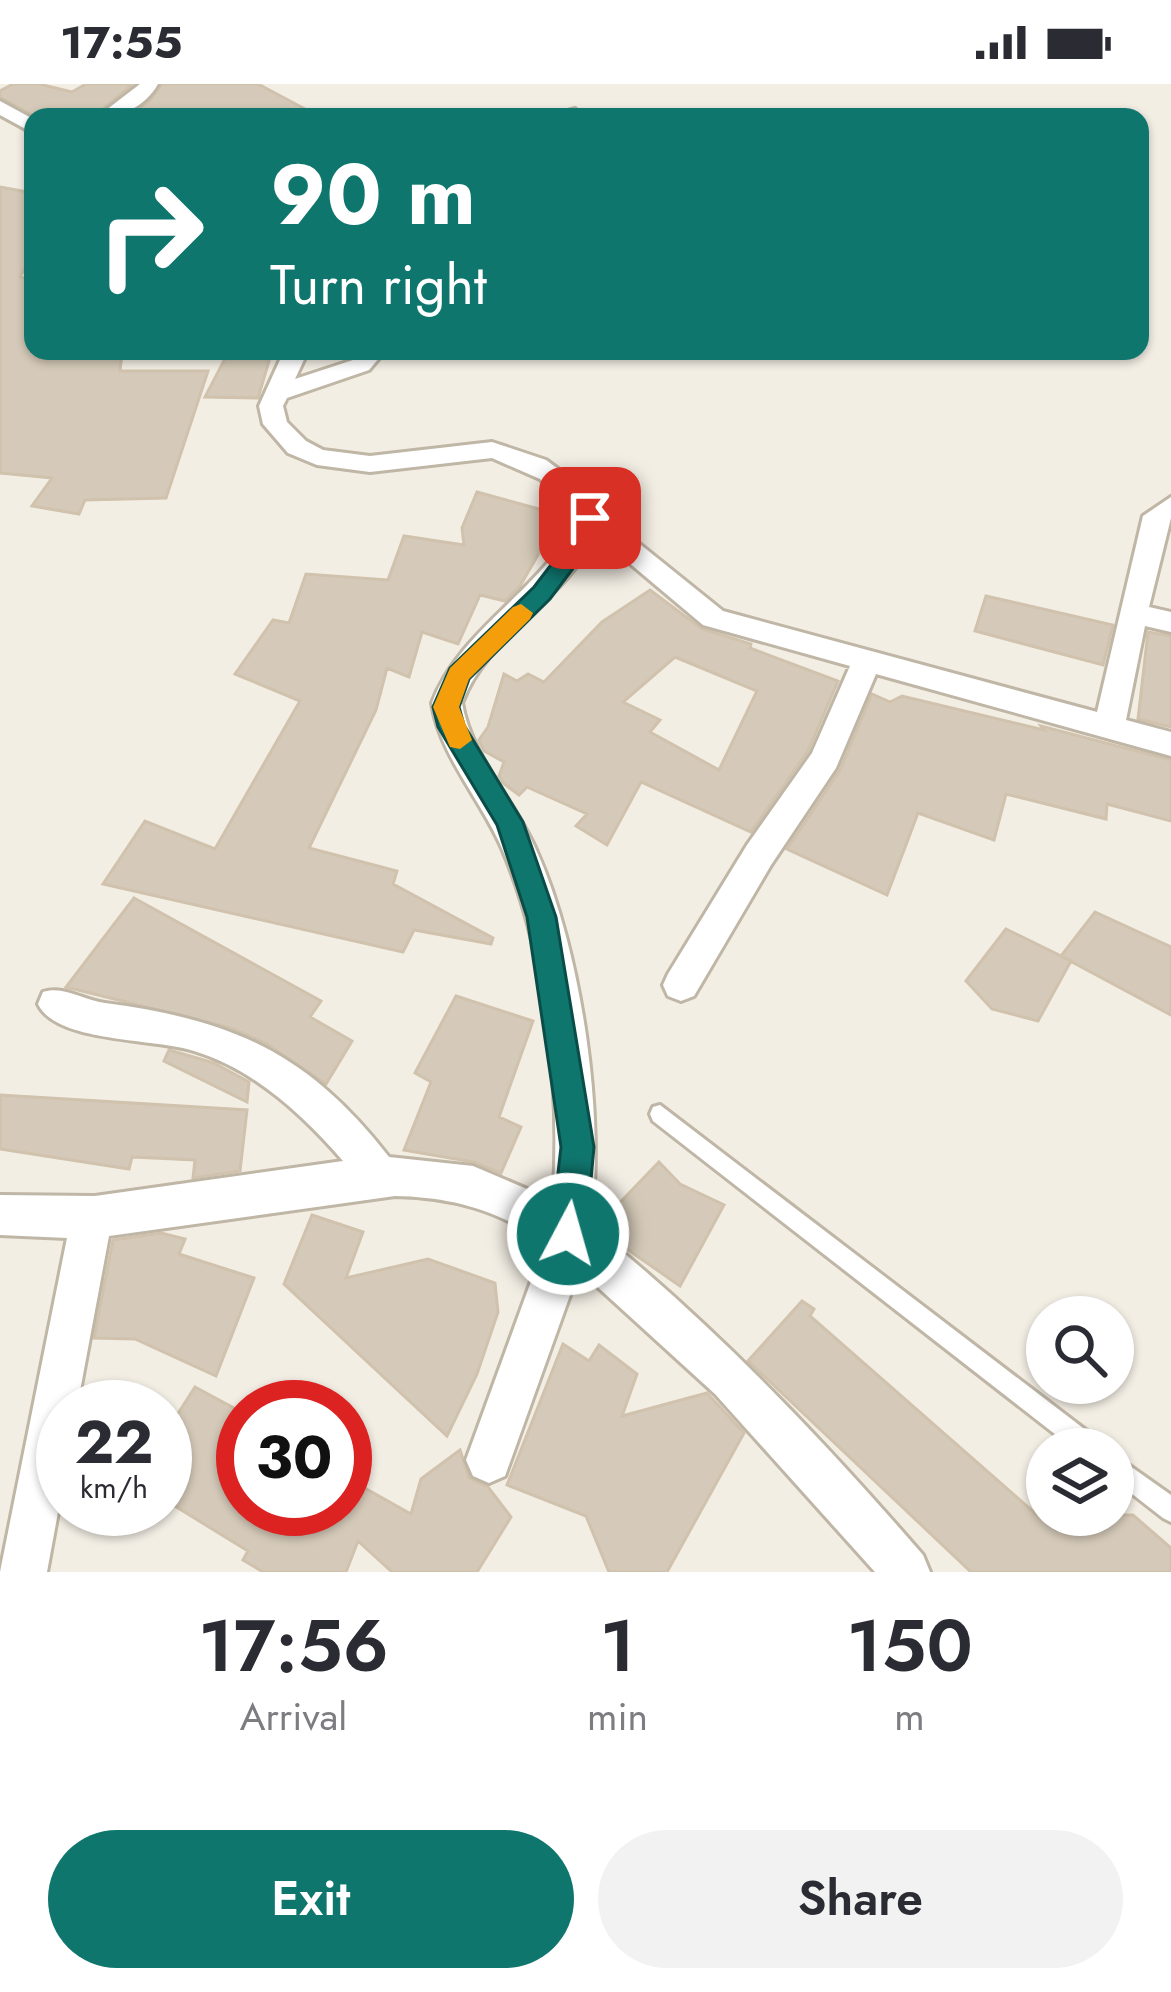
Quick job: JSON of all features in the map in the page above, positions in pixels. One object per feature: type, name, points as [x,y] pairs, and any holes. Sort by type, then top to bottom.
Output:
[{"type":"street","points":[[120,108],[144,93],[149,84]]},
{"type":"street","points":[[292,360],[271,406],[275,424],[297,447],[316,457],[370,464],[493,450],[544,466],[565,483],[590,518],[628,544],[680,596],[713,618],[1171,744]]},
{"type":"street","points":[[277,393],[344,373],[369,360]]},
{"type":"street","points":[[1108,727],[1156,516],[1171,506]]},
{"type":"street","points":[[489,1460],[568,1234],[578,1147],[542,917],[509,822],[451,727],[446,707],[459,674],[542,593],[585,536],[590,518]]},
{"type":"street","points":[[1133,613],[1171,622]]},
{"type":"street","points":[[681,985],[759,855],[825,759],[867,662]]},
{"type":"street","points":[[56,1004],[212,1038],[303,1090],[350,1133],[380,1177]]},
{"type":"street","points":[[0,1215],[31,1219],[92,1216],[380,1177],[444,1179],[506,1197],[568,1234],[660,1310],[777,1426],[906,1572]]},
{"type":"street","points":[[22,1572],[92,1216]]},
{"type":"lane","points":[[660,1114],[1065,1428]]},
{"type":"lane","points":[[1134,1481],[1171,1510]]},
{"type":"building","points":[[13,84],[72,92],[86,84],[133,84],[104,108],[24,110],[0,97],[0,91]]},
{"type":"building","points":[[162,84],[258,84],[303,108],[139,108]]},
{"type":"building","points":[[0,187],[24,191],[24,270],[20,277],[24,278],[24,360],[121,360],[120,371],[208,371],[166,498],[85,500],[79,514],[32,506],[52,478],[0,473]]},
{"type":"building","points":[[224,360],[269,360],[258,398],[205,397]]},
{"type":"building","points":[[477,492],[561,515],[520,586],[505,601],[480,595],[458,644],[422,632],[409,677],[387,668],[376,710],[309,848],[397,871],[393,884],[493,938],[491,944],[414,930],[403,952],[103,884],[145,821],[215,849],[300,701],[235,674],[273,620],[289,623],[306,574],[388,580],[404,536],[464,545],[462,528]]},
{"type":"building","points":[[650,590],[702,629],[838,681],[808,751],[751,832],[641,782],[607,845],[576,826],[587,814],[527,787],[519,795],[503,783],[499,776],[504,762],[484,751],[479,740],[488,727],[504,674],[517,681],[528,674],[544,682],[602,622]],"holes":[[[675,657],[757,691],[719,770],[650,732],[660,720],[623,702]]]},
{"type":"building","points":[[986,596],[1113,625],[1103,665],[975,631]]},
{"type":"building","points":[[1148,632],[1171,636],[1171,727],[1138,719]]},
{"type":"building","points":[[872,694],[890,702],[902,696],[1044,730],[1041,726],[1171,760],[1171,821],[1107,804],[1106,819],[1006,794],[994,840],[918,813],[887,895],[787,849],[840,770]]},
{"type":"building","points":[[134,898],[321,1001],[310,1017],[352,1041],[326,1084],[267,1044],[231,1028],[66,987]]},
{"type":"building","points":[[1095,912],[1171,947],[1171,1015],[1061,956]]},
{"type":"building","points":[[1006,929],[1071,961],[1038,1021],[992,1009],[966,981]]},
{"type":"building","points":[[456,996],[533,1021],[499,1117],[521,1127],[501,1173],[473,1162],[404,1150],[431,1082],[415,1073]]},
{"type":"building","points":[[169,1050],[214,1063],[249,1082],[247,1102],[164,1061]]},
{"type":"building","points":[[0,1095],[247,1110],[240,1171],[193,1178],[195,1160],[132,1157],[129,1169],[0,1149]]},
{"type":"building","points":[[659,1162],[680,1184],[724,1205],[680,1286],[624,1247],[607,1216]]},
{"type":"building","points":[[312,1215],[363,1232],[346,1278],[428,1259],[495,1283],[498,1312],[477,1374],[447,1436],[284,1284]]},
{"type":"building","points":[[161,1233],[185,1239],[179,1254],[254,1278],[216,1376],[135,1339],[94,1338],[113,1240]]},
{"type":"building","points":[[802,1301],[814,1309],[810,1316],[1026,1505],[1026,1536],[1134,1536],[1134,1516],[1171,1548],[1171,1572],[971,1572],[748,1361]]},
{"type":"building","points":[[563,1344],[589,1361],[599,1345],[637,1374],[622,1416],[707,1393],[744,1433],[667,1572],[609,1572],[586,1516],[507,1485]]},
{"type":"building","points":[[195,1387],[216,1398],[216,1531],[192,1517]]},
{"type":"building","points":[[460,1450],[469,1478],[488,1487],[511,1517],[477,1572],[392,1572],[358,1541],[346,1572],[263,1572],[243,1560],[248,1551],[224,1536],[372,1536],[372,1492],[411,1514],[421,1479]]},
{"type":"slow traffic","points":[[460,740],[446,707],[459,674],[521,613]]},
{"type":"route","points":[[568,1234],[578,1147],[542,917],[509,822],[451,727],[446,707],[459,674],[542,593],[585,536],[590,518]]}]
